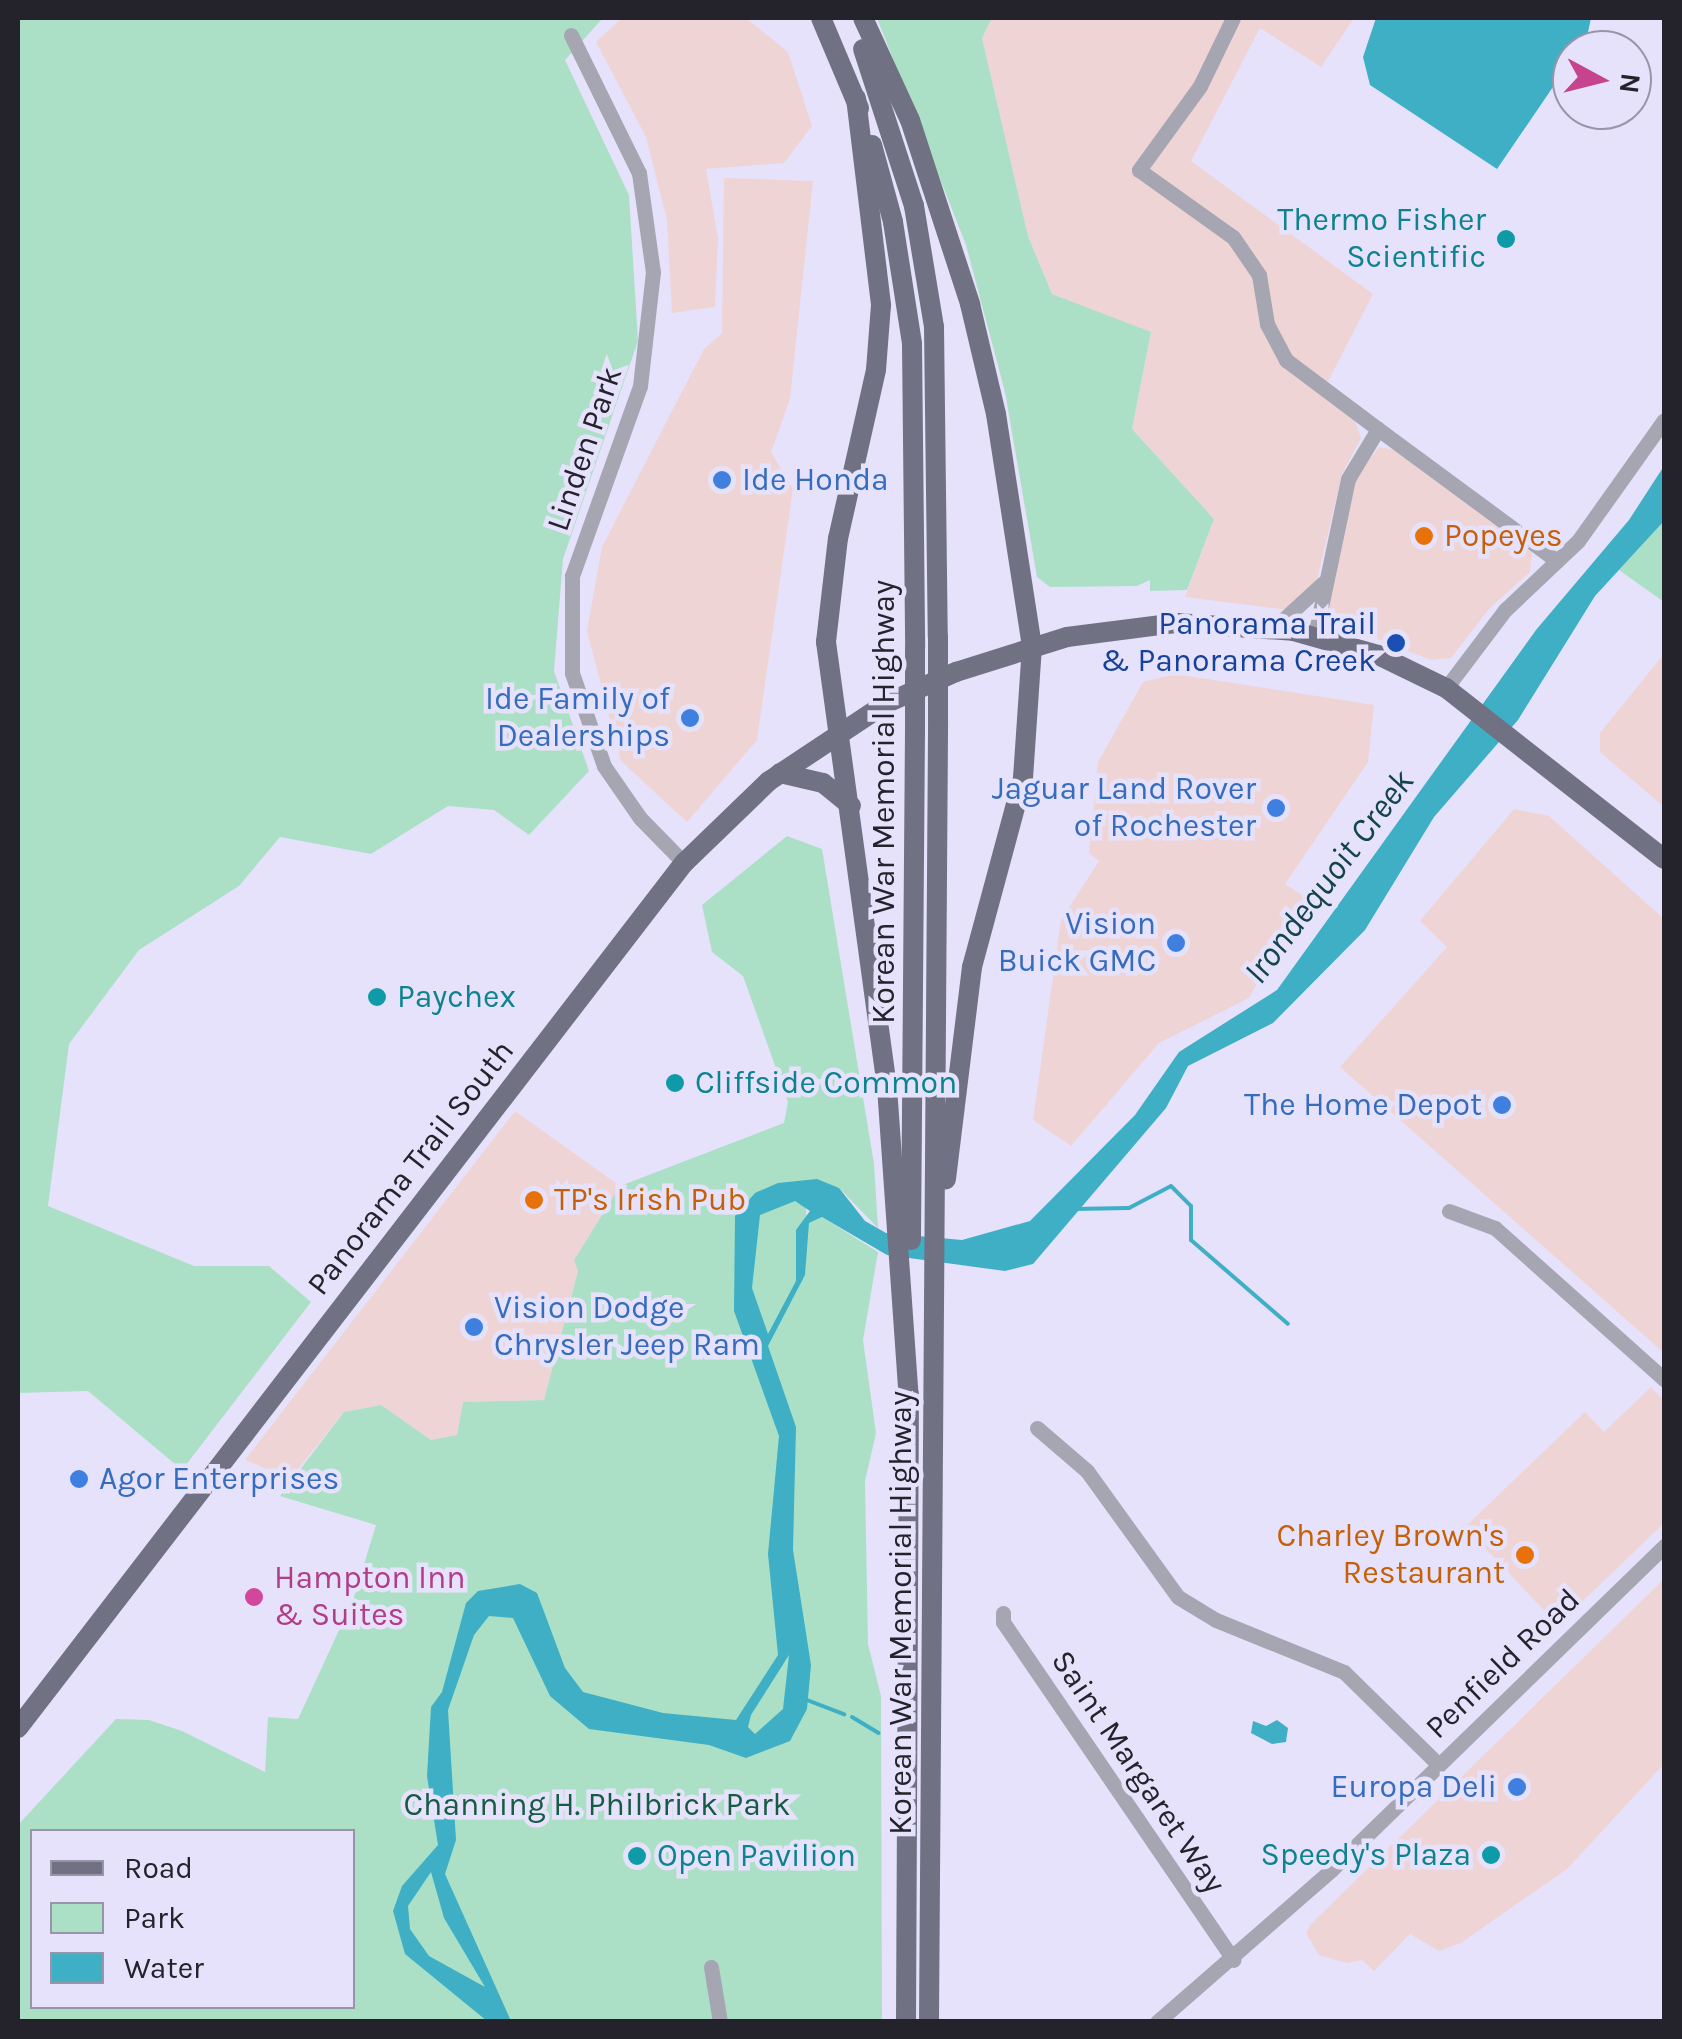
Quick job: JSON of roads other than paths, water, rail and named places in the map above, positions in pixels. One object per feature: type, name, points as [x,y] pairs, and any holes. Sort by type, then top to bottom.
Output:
[{"type":"main road","name":"Korean War Memorial Highway","points":[[821,18],[856,98],[893,222],[912,344],[915,733],[904,1202],[909,1403],[906,2022]]},
{"type":"main road","name":"Korean War Memorial Highway","points":[[850,18],[897,140],[926,262],[938,392],[939,1202],[934,1260],[928,2022]]},
{"type":"main road","points":[[863,18],[910,120],[970,304],[996,414],[1032,646],[1023,778],[972,967],[939,1202]]},
{"type":"main road","points":[[856,98],[881,306],[876,370],[828,604],[838,733],[904,1202]]},
{"type":"main road","name":"Panorama Trail South","points":[[18,1728],[684,863],[780,773],[838,733],[921,687],[1032,646],[1178,623],[1316,636],[1378,655],[1446,688],[1516,739],[1664,859]]},
{"type":"main road","points":[[780,773],[824,782],[851,806]]},
{"type":"street","points":[[1232,18],[1200,86],[1139,170],[1241,245],[1259,275],[1268,324],[1286,360],[1557,561]]},
{"type":"street","name":"Linden Park","points":[[571,35],[639,174],[654,272],[640,386],[572,576],[572,673],[604,766],[684,863]]},
{"type":"street","points":[[1446,688],[1505,610],[1557,561],[1664,420]]},
{"type":"street","points":[[1316,636],[1348,478],[1378,429]]},
{"type":"street","points":[[1273,629],[1309,602],[1328,575]]},
{"type":"street","points":[[1449,1211],[1495,1228],[1664,1379]]},
{"type":"street","points":[[1036,1428],[1086,1471],[1178,1597],[1216,1620],[1344,1672],[1440,1765]]},
{"type":"street","name":"Penfield Road","points":[[1157,2022],[1234,1960],[1664,1546]]},
{"type":"street","name":"Saint Margaret Way","points":[[1003,1613],[1003,1622],[1234,1960]]},
{"type":"street","points":[[711,1966],[720,2022]]},
{"type":"water","points":[[1376,18],[1591,18],[1588,30],[1552,30],[1552,88],[1497,169],[1370,85],[1363,57]]},
{"type":"water","points":[[1664,466],[1664,521],[1595,596],[1518,720],[1434,817],[1365,930],[1273,1023],[1188,1066],[1166,1108],[1033,1264],[1005,1271],[887,1255],[822,1217],[809,1223],[805,1275],[768,1346],[796,1427],[793,1550],[811,1665],[807,1709],[790,1741],[746,1758],[709,1745],[589,1729],[550,1696],[513,1618],[489,1616],[474,1635],[448,1710],[456,1840],[445,1874],[511,2021],[487,2021],[405,1954],[393,1911],[402,1886],[438,1845],[427,1776],[431,1707],[442,1692],[466,1603],[478,1591],[520,1584],[537,1593],[565,1668],[583,1692],[663,1713],[736,1720],[778,1655],[768,1554],[779,1436],[734,1311],[735,1216],[755,1193],[778,1183],[817,1179],[839,1188],[865,1221],[886,1233],[962,1240],[1030,1221],[1135,1115],[1179,1052],[1277,990],[1536,630],[1629,520]],"holes":[[[795,1201],[810,1211],[796,1230],[796,1281],[768,1334],[752,1288],[760,1215]],[[789,1655],[783,1709],[755,1734],[748,1727],[751,1715]],[[431,1872],[444,1918],[485,1987],[429,1956],[410,1929],[408,1906]]]},
{"type":"water","points":[[1277,1720],[1288,1728],[1286,1742],[1272,1744],[1251,1733],[1253,1721],[1266,1726]]},
{"type":"waterway","points":[[1074,1209],[1129,1208],[1171,1186],[1191,1206],[1191,1240],[1288,1324]]},
{"type":"waterway","points":[[807,1700],[844,1714]]},
{"type":"waterway","points":[[852,1717],[879,1733]]},
{"type":"place","name":"Thermo Fisher Scientific","points":[[1506,239]]},
{"type":"place","name":"Ide Honda","points":[[722,480]]},
{"type":"place","name":"Popeyes","points":[[1424,536]]},
{"type":"place","name":"Panorama Trail & Panorama Creek","points":[[1396,643]]},
{"type":"place","name":"Ide Family of Dealerships","points":[[690,718]]},
{"type":"place","name":"Jaguar Land Rover of Rochester","points":[[1276,808]]},
{"type":"place","name":"Vision Buick GMC","points":[[1176,943]]},
{"type":"place","name":"Paychex","points":[[377,997]]},
{"type":"place","name":"Cliffside Common","points":[[675,1083]]},
{"type":"place","name":"The Home Depot","points":[[1502,1105]]},
{"type":"place","name":"TP's Irish Pub","points":[[534,1200]]},
{"type":"place","name":"Vision Dodge Chrysler Jeep Ram","points":[[474,1327]]},
{"type":"place","name":"Agor Enterprises","points":[[79,1479]]},
{"type":"place","name":"Charley Brown's Restaurant","points":[[1525,1555]]},
{"type":"place","name":"Hampton Inn & Suites","points":[[254,1597]]},
{"type":"place","name":"Europa Deli","points":[[1517,1787]]},
{"type":"place","name":"Speedy's Plaza","points":[[1491,1855]]},
{"type":"place","name":"Open Pavilion","points":[[637,1856]]},
{"type":"water label","name":"Irondequoit Creek","points":[[1329,877]]},
{"type":"park label","name":"Channing H. Philbrick Park","points":[[597,1805]]}]
